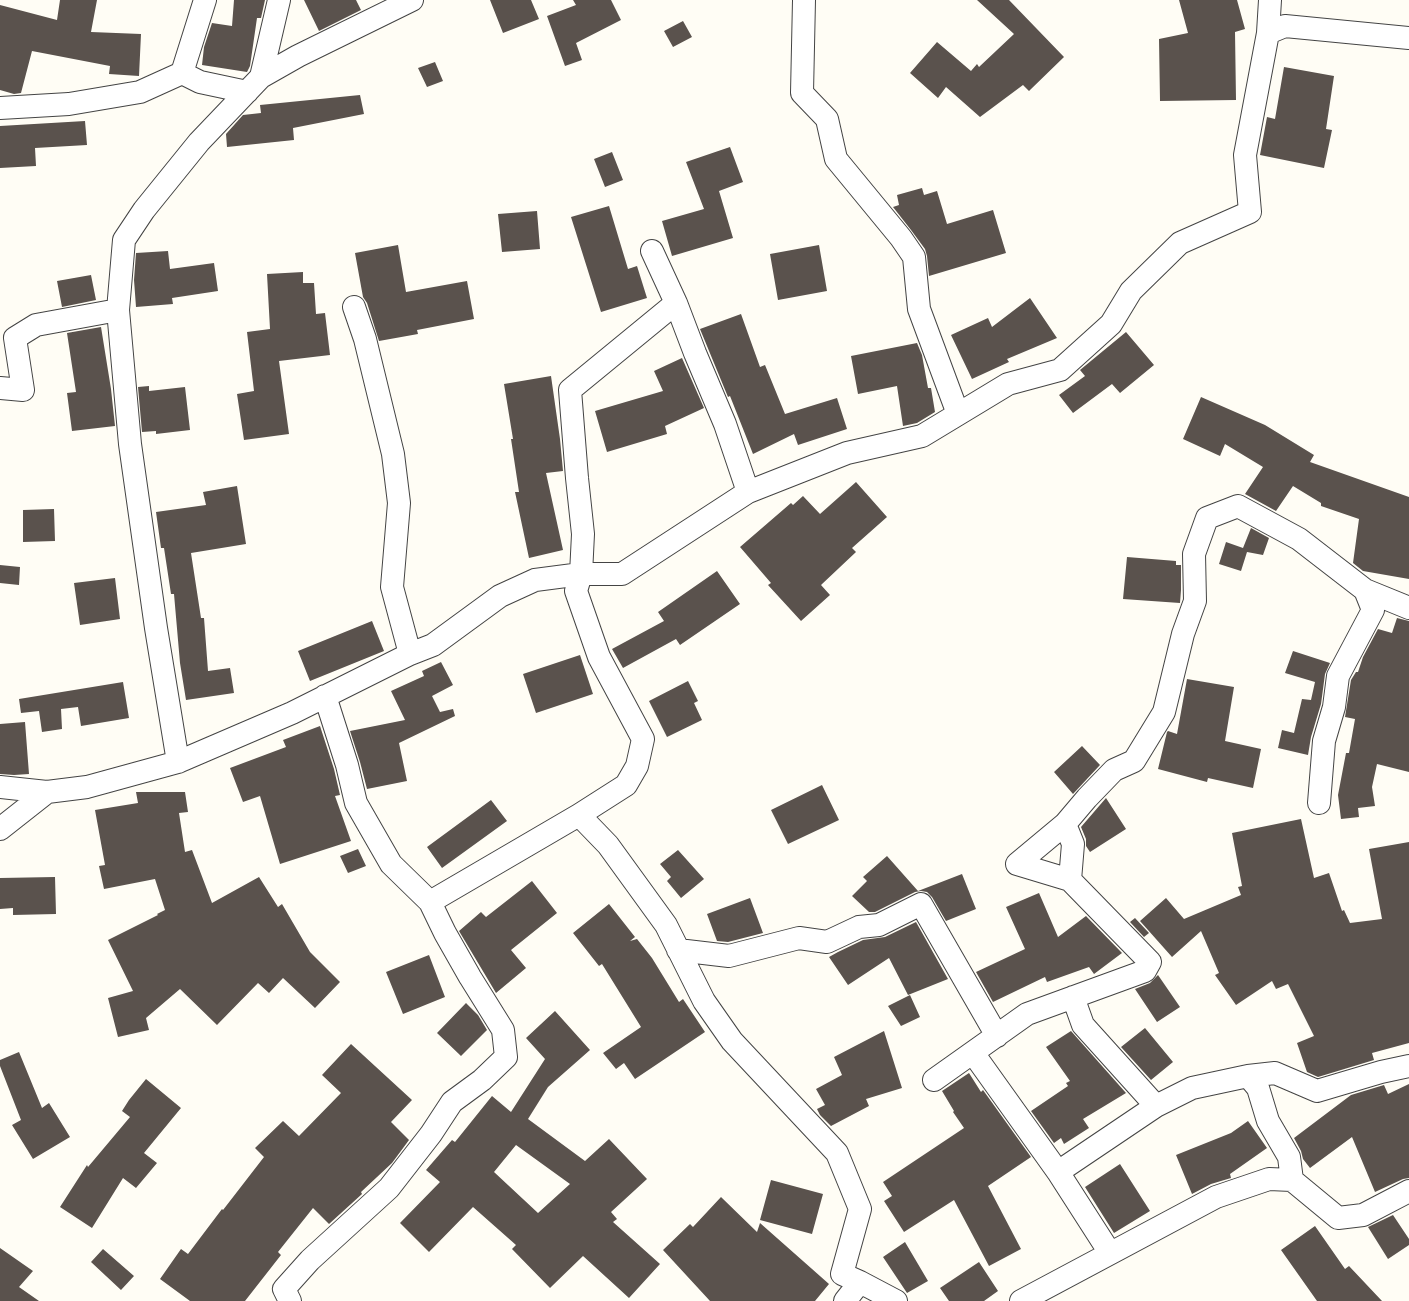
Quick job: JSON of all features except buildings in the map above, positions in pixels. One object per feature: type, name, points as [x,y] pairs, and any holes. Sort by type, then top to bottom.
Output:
[{"type":"street","points":[[0,108],[69,104],[140,92],[182,73],[205,0]]},
{"type":"street","points":[[254,84],[279,0]]},
{"type":"street","points":[[178,762],[130,444],[118,310],[124,240],[144,210],[199,142],[254,84],[298,56],[412,0]]},
{"type":"street","points":[[804,0],[802,93],[827,119],[836,159],[902,238],[914,257],[919,309],[958,414]]},
{"type":"street","points":[[0,788],[47,792],[87,788],[178,762],[292,713],[410,654],[433,645],[500,596],[535,580],[580,574],[622,574],[748,492],[847,453],[922,436],[1008,384],[1060,370],[1112,324],[1131,291],[1180,243],[1250,212],[1245,155],[1268,33],[1270,0]]},
{"type":"street","points":[[1268,33],[1285,26],[1409,38]]},
{"type":"street","points":[[182,73],[200,82],[254,84]]},
{"type":"street","points":[[652,251],[676,303],[725,424],[748,492]]},
{"type":"street","points":[[430,902],[626,785],[637,766],[643,739],[599,657],[576,591],[580,574],[583,534],[570,390],[676,303]]},
{"type":"street","points":[[354,307],[365,339],[393,454],[399,503],[392,587],[410,654]]},
{"type":"street","points":[[0,388],[23,390],[15,338],[36,326],[118,310]]},
{"type":"street","points":[[934,1080],[1027,1014],[1145,971],[1150,962],[1070,880],[1017,864],[1065,824],[1086,798],[1114,770],[1134,761],[1164,712],[1183,634],[1195,601],[1194,554],[1207,518],[1238,506],[1299,539],[1365,590],[1409,608]]},
{"type":"street","points":[[1319,803],[1324,741],[1334,707],[1338,676],[1373,610],[1365,590]]},
{"type":"street","points":[[290,1301],[284,1288],[310,1260],[389,1188],[431,1134],[452,1102],[482,1080],[506,1057],[503,1030],[470,977],[430,902],[391,864],[356,802],[326,696]]},
{"type":"street","points":[[0,829],[47,792]]},
{"type":"street","points":[[579,815],[608,845],[666,925],[704,1001],[732,1041],[837,1153],[860,1209],[842,1274],[896,1301]]},
{"type":"street","points":[[1065,824],[1073,844],[1070,880]]},
{"type":"street","points":[[678,950],[729,956],[800,938],[827,942],[859,927],[879,925],[921,904],[997,1036]]},
{"type":"street","points":[[1073,997],[1083,1025],[1156,1106]]},
{"type":"street","points":[[973,1053],[1058,1172],[1110,1253]]},
{"type":"street","points":[[1058,1172],[1156,1106],[1192,1088],[1275,1072],[1317,1091],[1409,1066]]},
{"type":"street","points":[[1248,1076],[1258,1088],[1268,1121],[1289,1157],[1292,1180]]},
{"type":"street","points":[[1021,1301],[1216,1197],[1269,1179],[1292,1180],[1338,1218],[1363,1215],[1407,1196]]},
{"type":"street","points":[[845,1301],[860,1282]]}]
